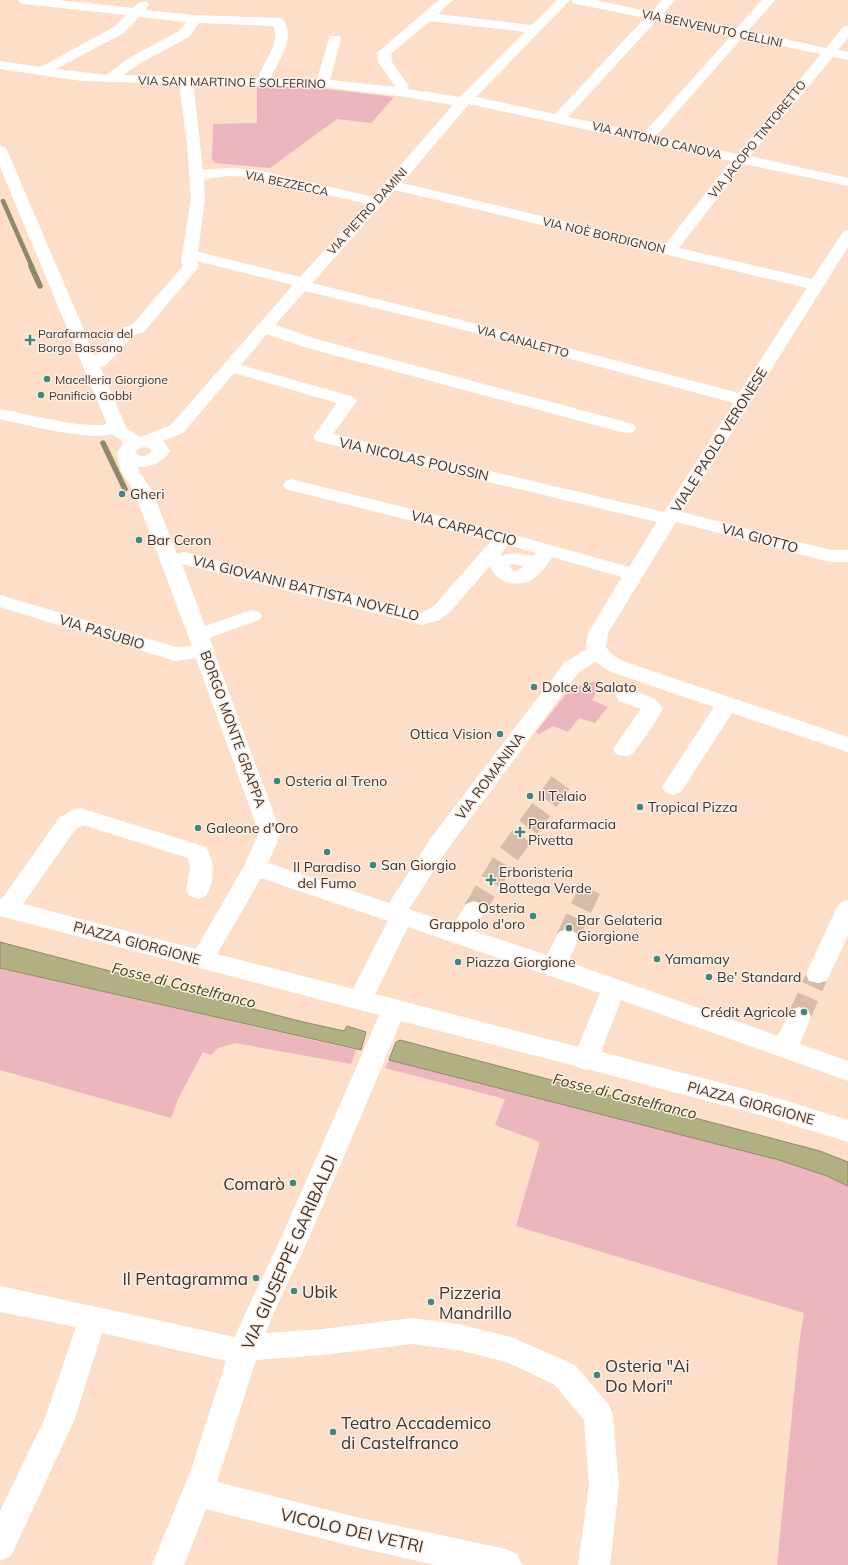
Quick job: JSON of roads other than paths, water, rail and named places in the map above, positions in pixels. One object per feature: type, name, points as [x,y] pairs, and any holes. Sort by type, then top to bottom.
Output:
[{"type":"street","points":[[24,0],[195,19],[279,22],[282,29],[282,43],[278,52],[274,56],[263,82]]},
{"type":"street","points":[[43,71],[119,30],[148,0]]},
{"type":"street","points":[[399,92],[402,86],[385,62],[384,53],[447,0]]},
{"type":"street","name":"VIA PIETRO DAMINI","points":[[158,455],[172,440],[177,428],[264,327],[392,185],[465,101],[564,0]]},
{"type":"street","name":"VIA BENVENUTO CELLINI","points":[[577,0],[848,56]]},
{"type":"street","points":[[559,118],[669,0]]},
{"type":"street","points":[[647,138],[768,0]]},
{"type":"street","points":[[427,17],[535,29]]},
{"type":"street","points":[[109,79],[134,61],[184,34],[195,19]]},
{"type":"street","name":"VIA JACOPO TINTORETTO","points":[[669,250],[740,159],[848,30]]},
{"type":"street","points":[[322,83],[335,39]]},
{"type":"street","name":"VIA SAN MARTINO E SOLFERINO","points":[[0,65],[82,77],[109,79],[322,83],[465,101]]},
{"type":"street","points":[[91,363],[99,362],[128,331],[138,329],[191,266],[190,258],[198,198],[194,143],[187,90],[189,81]]},
{"type":"street","name":"VIA ANTONIO CANOVA","points":[[465,101],[559,118],[848,182]]},
{"type":"street","name":"BORGO MONTE GRAPPA","points":[[0,150],[117,427],[118,441],[127,455],[130,471],[143,491],[202,643],[270,833],[255,867],[202,960]]},
{"type":"street","name":"VIA BEZZECCA","points":[[196,175],[229,172],[253,173],[376,202]]},
{"type":"street","name":"VIA NOÈ BORDIGNON","points":[[392,185],[816,285]]},
{"type":"street","name":"VIALE PAOLO VERONESE","points":[[597,649],[598,633],[848,235]]},
{"type":"street","name":"VIA CANALETTO","points":[[190,258],[303,284],[744,400]]},
{"type":"street","points":[[264,327],[310,343],[627,428]]},
{"type":"street","name":"VIA NICOLAS POUSSIN","points":[[230,367],[348,401],[322,437],[671,517]]},
{"type":"street","points":[[0,414],[83,430],[103,431],[117,427],[122,434],[141,442],[157,444],[160,448],[158,455],[149,461],[133,460],[127,455],[129,447],[141,442]]},
{"type":"street","name":"VIA PIETRO DAMINI","points":[[141,442],[162,436],[177,428]]},
{"type":"street","name":"BORGO MONTE GRAPPA","points":[[143,491],[143,474],[158,455]]},
{"type":"street","name":"VIA CARPACCIO","points":[[292,485],[504,538],[634,574]]},
{"type":"street","name":"VIA GIOTTO","points":[[671,517],[830,556],[848,556]]},
{"type":"street","name":"VIA GIOVANNI BATTISTA NOVELLO","points":[[171,562],[184,558],[422,619],[432,616],[442,609],[504,538]]},
{"type":"street","points":[[526,560],[510,558],[503,560],[500,564],[500,568],[503,574],[512,578],[526,575],[548,550]]},
{"type":"street","name":"VIA PASUBIO","points":[[0,602],[175,654],[202,643],[252,616]]},
{"type":"street","points":[[597,649],[604,659],[618,667],[848,745]]},
{"type":"street","name":"VIA ROMANINA","points":[[398,915],[439,844],[572,667],[597,649]]},
{"type":"street","points":[[624,749],[651,712],[652,708],[647,703],[626,696]]},
{"type":"street","points":[[673,787],[727,704]]},
{"type":"street","name":"PIAZZA GIORGIONE","points":[[198,890],[202,868],[198,853],[80,816],[67,824],[2,905],[202,960],[584,1060],[760,1104],[848,1130]]},
{"type":"street","points":[[255,867],[460,935],[848,1071]]},
{"type":"street","points":[[818,974],[848,909]]},
{"type":"street","points":[[460,935],[474,910]]},
{"type":"street","points":[[359,1001],[398,915]]},
{"type":"street","points":[[553,967],[567,938]]},
{"type":"street","points":[[584,1060],[614,988]]},
{"type":"street","name":"VIA GIUSEPPE GARIBALDI","points":[[168,1565],[206,1470],[245,1349],[263,1303],[286,1257],[393,1010]]},
{"type":"street","points":[[784,1048],[799,1017]]},
{"type":"street","points":[[0,1299],[245,1349],[412,1332],[458,1337],[511,1350],[565,1376],[598,1415],[604,1486],[594,1565]]},
{"type":"street","points":[[0,1545],[59,1421],[93,1318]]},
{"type":"street","name":"VICOLO DEI VETRI","points":[[198,1492],[356,1532],[506,1565]]},
{"type":"waterway","points":[[3,201],[32,267]]},
{"type":"waterway","points":[[31,266],[40,286]]},
{"type":"waterway","points":[[103,443],[125,489]]},
{"type":"tunnel","points":[[474,910],[503,862],[567,774]]},
{"type":"tunnel","points":[[567,938],[590,889]]},
{"type":"tunnel","points":[[799,1017],[818,974]]},
{"type":"place","name":"Parafarmacia del Borgo Bassano","points":[[30,340]]},
{"type":"place","name":"Macelleria Giorgione","points":[[47,379]]},
{"type":"place","name":"Panificio Gobbi","points":[[41,395]]},
{"type":"place","name":"Gheri","points":[[122,494]]},
{"type":"place","name":"Bar Ceron","points":[[139,540]]},
{"type":"place","name":"Dolce & Salato","points":[[534,687]]},
{"type":"place","name":"Ottica Vision","points":[[500,734]]},
{"type":"place","name":"Osteria al Treno","points":[[277,781]]},
{"type":"place","name":"Il Telaio","points":[[530,796]]},
{"type":"place","name":"Tropical Pizza","points":[[640,807]]},
{"type":"place","name":"Galeone d'Oro","points":[[198,828]]},
{"type":"place","name":"Parafarmacia Pivetta","points":[[520,832]]},
{"type":"place","name":"Il Paradiso del Fumo","points":[[327,852]]},
{"type":"place","name":"San Giorgio","points":[[373,865]]},
{"type":"place","name":"Erboristeria Bottega Verde","points":[[491,880]]},
{"type":"place","name":"Osteria Grappolo d'oro","points":[[533,916]]},
{"type":"place","name":"Bar Gelateria Giorgione","points":[[569,928]]},
{"type":"place","name":"Yamamay","points":[[657,959]]},
{"type":"place","name":"Piazza Giorgione","points":[[458,962]]},
{"type":"place","name":"Be' Standard","points":[[709,977]]},
{"type":"place","name":"Crédit Agricole","points":[[804,1012]]},
{"type":"place","name":"Comarò","points":[[293,1183]]},
{"type":"place","name":"Il Pentagramma","points":[[256,1278]]},
{"type":"place","name":"Ubik","points":[[294,1291]]},
{"type":"place","name":"Pizzeria Mandrillo","points":[[431,1302]]},
{"type":"place","name":"Osteria \"Ai Do Mori\"","points":[[597,1375]]},
{"type":"place","name":"Teatro Accademico di Castelfranco","points":[[333,1432]]},
{"type":"water label","name":"Fosse di Castelfranco","points":[[184,985]]},
{"type":"water label","name":"Fosse di Castelfranco","points":[[625,1096]]}]
